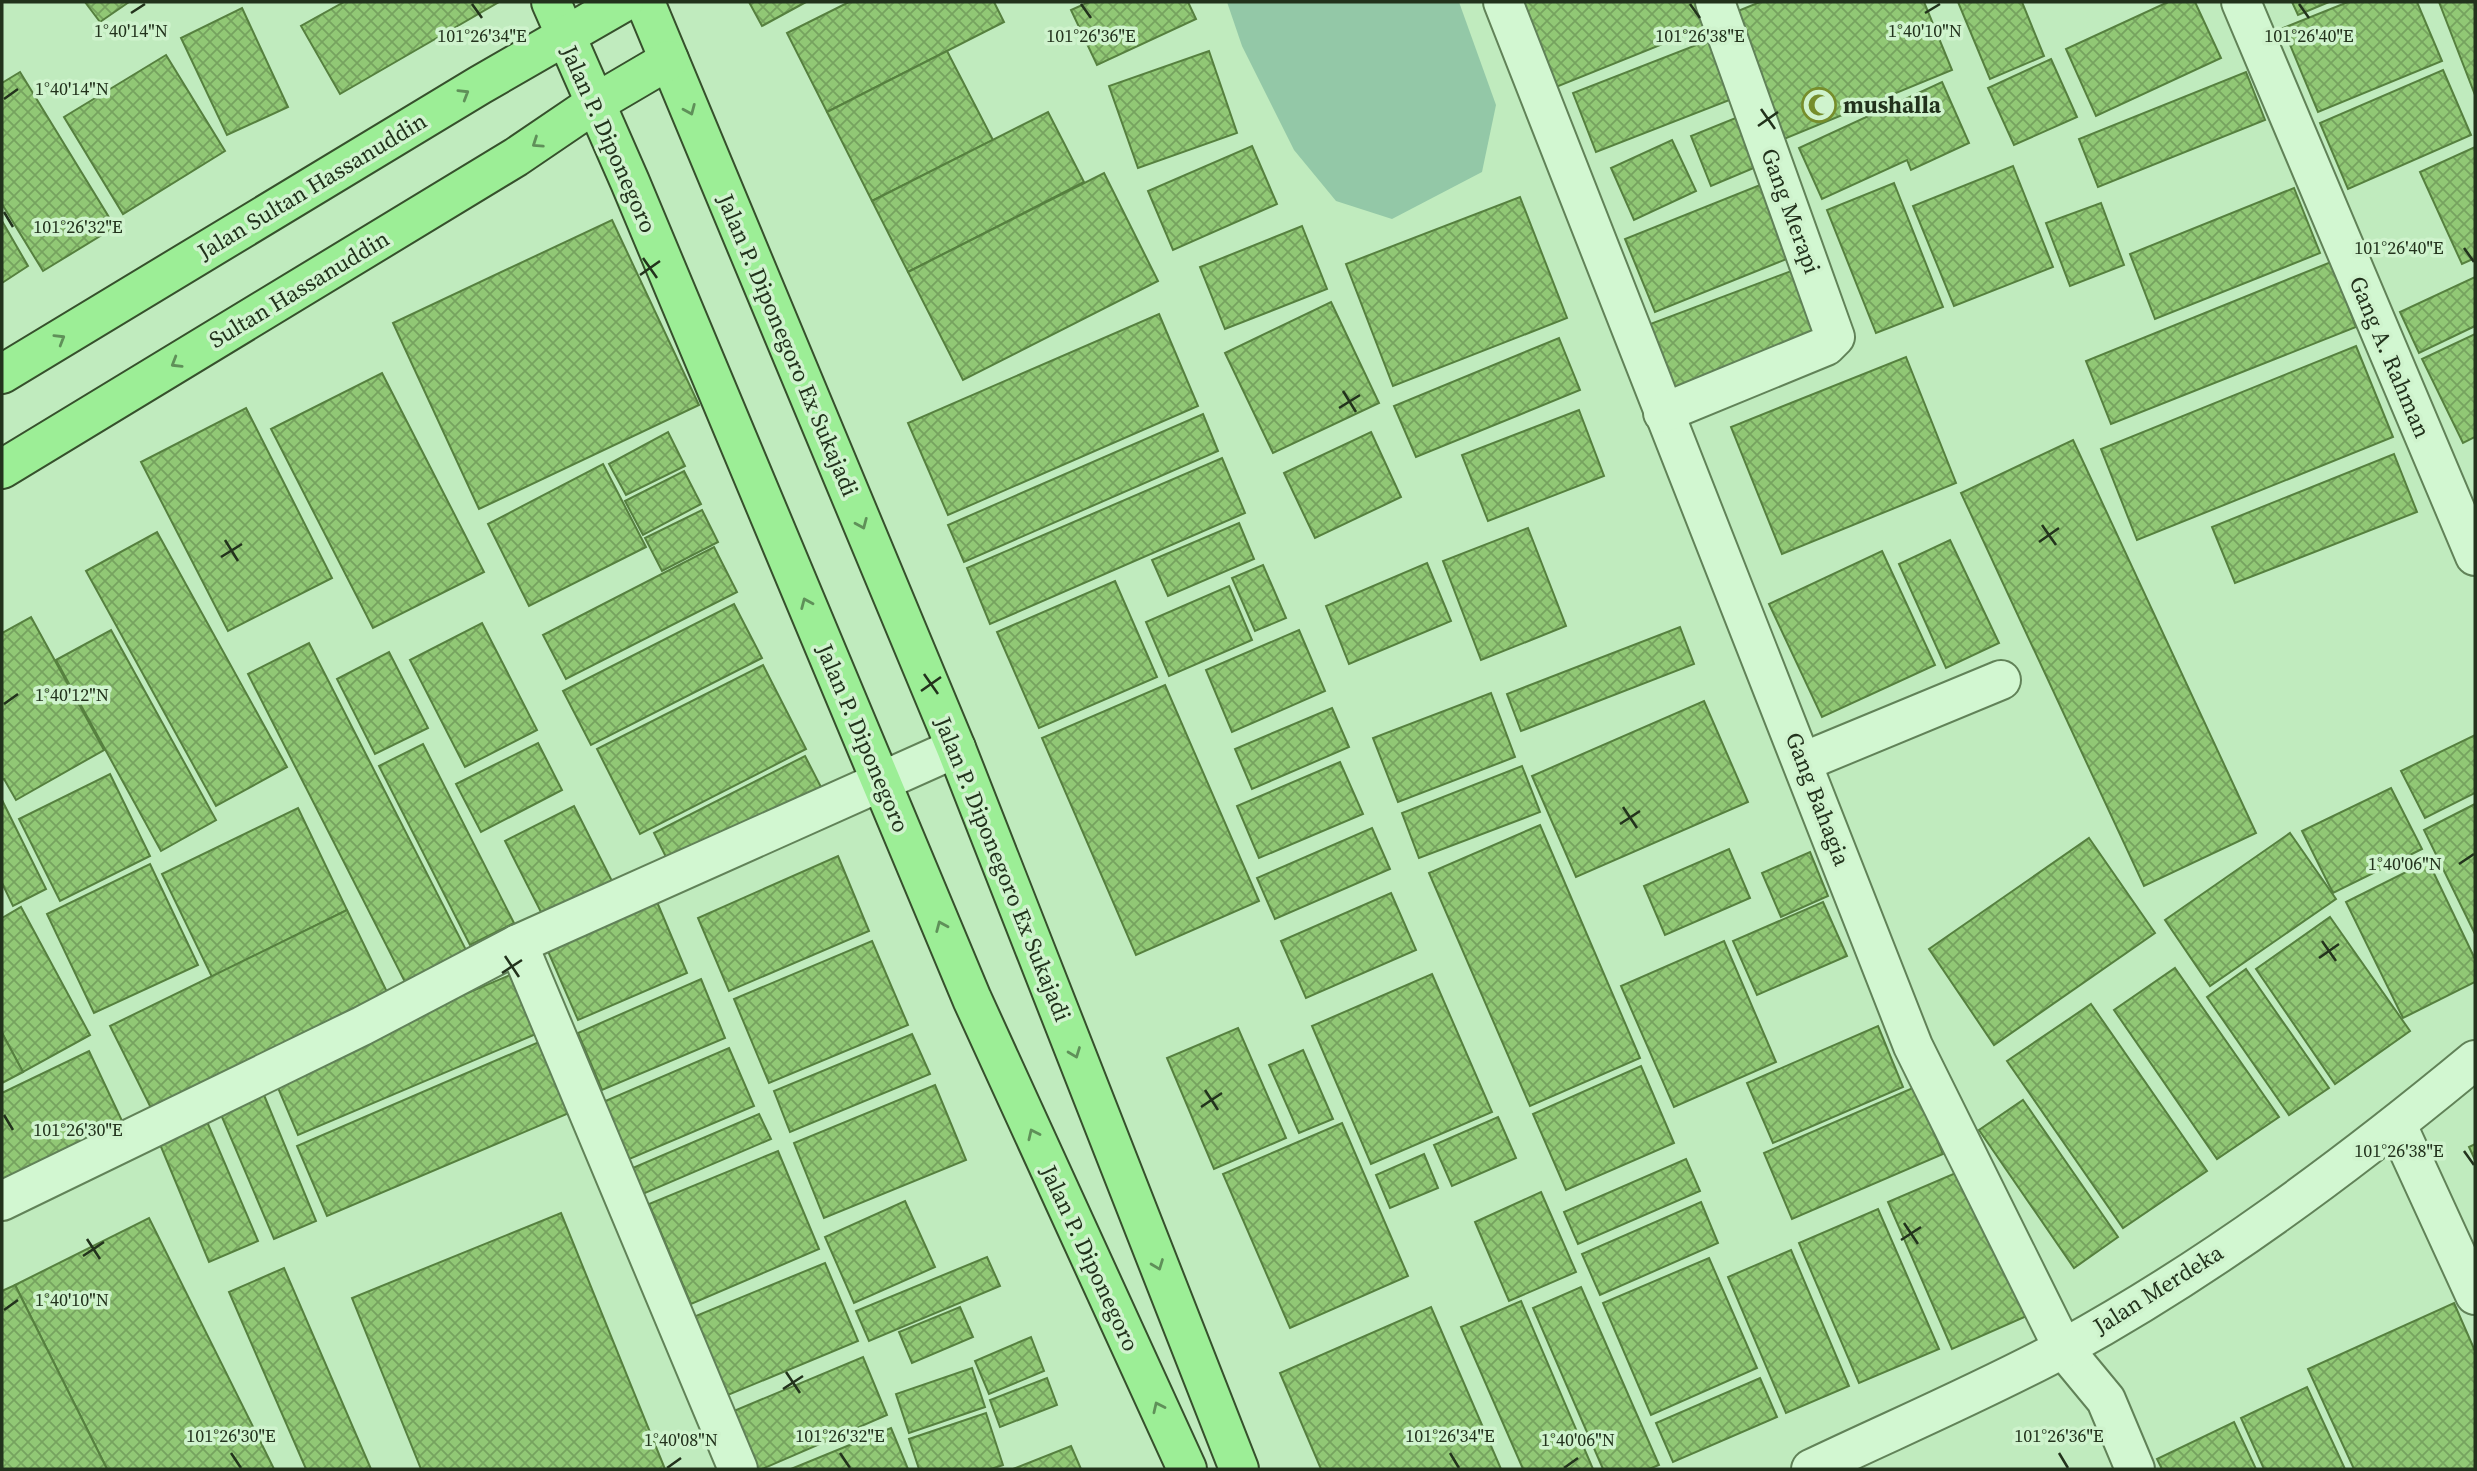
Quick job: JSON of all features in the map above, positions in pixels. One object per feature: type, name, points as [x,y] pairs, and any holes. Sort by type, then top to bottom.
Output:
[{"type":"main road","name":"Jalan Sultan Hassanuddin","points":[[2,374],[558,19],[624,2]]},
{"type":"main road","name":"Jalan P. Diponegoro Ex Sukajadi","points":[[645,2],[956,748],[1239,1469]]},
{"type":"main road","name":"Jalan P. Diponegoro","points":[[558,19],[630,182],[972,999],[1187,1469]]},
{"type":"main road","points":[[594,104],[669,60]]},
{"type":"main road","name":"Sultan Hassanuddin","points":[[2,469],[516,157],[594,104]]},
{"type":"street","name":"Gang Bahagia","points":[[1503,2],[1804,762],[1913,1046],[2063,1348],[2106,1400],[2135,1469]]},
{"type":"street","name":"Gang Merapi","points":[[1664,413],[1834,341],[1835,332],[1715,2]]},
{"type":"street","name":"Gang A. Rahman","points":[[2241,2],[2475,556]]},
{"type":"street","points":[[1804,762],[2001,680]]},
{"type":"street","points":[[2,1200],[362,1026],[518,944],[956,748]]},
{"type":"street","points":[[518,944],[738,1469]]},
{"type":"street","name":"Jalan Merdeka","points":[[1811,1469],[2063,1348],[2191,1273],[2397,1125],[2475,1060]]},
{"type":"street","points":[[2397,1125],[2475,1295]]},
{"type":"green space","points":[[1227,2],[1459,2],[1496,105],[1482,172],[1392,219],[1336,201],[1294,150],[1242,46]]},
{"type":"building","points":[[85,2],[129,2],[100,22]]},
{"type":"building","points":[[344,2],[499,2],[340,94],[301,26]]},
{"type":"building","points":[[749,2],[806,2],[762,26]]},
{"type":"building","points":[[849,2],[994,2],[1004,22],[827,112],[787,33]]},
{"type":"building","points":[[1089,2],[1188,2],[1196,19],[1097,65],[1071,10]]},
{"type":"building","points":[[1522,2],[1707,2],[1715,23],[1556,87]]},
{"type":"building","name":"mushalla","points":[[1760,2],[1924,2],[1952,70],[1784,139],[1733,13]]},
{"type":"building","points":[[1958,2],[2022,2],[2044,56],[1990,79]]},
{"type":"building","points":[[2168,2],[2195,2],[2221,58],[2096,116],[2066,49]]},
{"type":"building","points":[[2292,2],[2329,2],[2298,15]]},
{"type":"building","points":[[2348,2],[2417,2],[2442,61],[2318,112],[2283,28]]},
{"type":"building","points":[[2439,2],[2475,2],[2475,95]]},
{"type":"building","points":[[242,8],[288,107],[227,135],[181,38]]},
{"type":"building","points":[[1722,35],[1745,94],[1596,152],[1573,93]]},
{"type":"building","points":[[947,51],[993,140],[872,201],[827,112]]},
{"type":"building","points":[[1209,51],[1237,133],[1138,168],[1109,86]]},
{"type":"building","points":[[166,55],[225,151],[123,214],[64,117]]},
{"type":"building","points":[[2051,59],[2077,117],[2014,145],[1988,88]]},
{"type":"building","points":[[2443,70],[2471,135],[2348,189],[2320,123]]},
{"type":"building","points":[[20,72],[115,227],[43,271],[2,204],[2,83]]},
{"type":"building","points":[[2246,72],[2265,120],[2098,187],[2079,139]]},
{"type":"building","points":[[1942,82],[1969,143],[1911,170],[1907,160],[1822,199],[1799,148]]},
{"type":"building","points":[[1048,112],[1084,182],[908,272],[872,201]]},
{"type":"building","points":[[1748,113],[1768,162],[1711,186],[1691,136]]},
{"type":"building","points":[[1672,140],[1696,191],[1634,220],[1611,168]]},
{"type":"building","points":[[1252,146],[1277,204],[1173,250],[1148,191]]},
{"type":"building","points":[[2475,147],[2475,258],[2462,264],[2420,172]]},
{"type":"building","points":[[2013,166],[2053,267],[1954,306],[1913,206]]},
{"type":"building","points":[[1104,173],[1158,281],[963,380],[908,272]]},
{"type":"building","points":[[1770,181],[1799,254],[1655,312],[1625,239]]},
{"type":"building","points":[[1894,183],[1943,307],[1876,333],[1827,210]]},
{"type":"building","points":[[2294,188],[2320,253],[2155,319],[2130,254]]},
{"type":"building","points":[[1520,197],[1567,318],[1393,386],[1346,264]]},
{"type":"building","points":[[2101,203],[2124,265],[2070,286],[2046,223]]},
{"type":"building","points":[[612,220],[699,405],[479,509],[393,323]]},
{"type":"building","points":[[2,221],[28,266],[2,283]]},
{"type":"building","points":[[1302,226],[1327,289],[1225,329],[1200,267]]},
{"type":"building","points":[[2331,262],[2356,327],[2111,424],[2086,361]]},
{"type":"building","points":[[1802,267],[1826,331],[1669,390],[1645,326]]},
{"type":"building","points":[[2475,277],[2475,326],[2419,353],[2400,312]]},
{"type":"building","points":[[1331,302],[1379,403],[1273,453],[1225,353]]},
{"type":"building","points":[[1159,314],[1198,406],[948,515],[908,423]]},
{"type":"building","points":[[2475,334],[2475,437],[2463,443],[2422,359]]},
{"type":"building","points":[[1559,338],[1580,390],[1416,457],[1394,406]]},
{"type":"building","points":[[2356,346],[2393,437],[2137,540],[2101,449]]},
{"type":"building","points":[[1906,357],[1956,483],[1782,554],[1731,427]]},
{"type":"building","points":[[382,373],[484,572],[373,628],[271,429]]},
{"type":"building","points":[[246,408],[332,578],[228,631],[141,462]]},
{"type":"building","points":[[1579,410],[1604,476],[1488,521],[1462,455]]},
{"type":"building","points":[[1203,414],[1218,451],[964,562],[948,525]]},
{"type":"building","points":[[668,432],[685,466],[626,495],[609,464]]},
{"type":"building","points":[[1371,432],[1401,497],[1315,538],[1284,473]]},
{"type":"building","points":[[2073,440],[2256,833],[2144,886],[1961,493]]},
{"type":"building","points":[[2394,454],[2417,512],[2235,583],[2212,527]]},
{"type":"building","points":[[1222,458],[1245,513],[990,624],[967,568]]},
{"type":"building","points":[[603,464],[646,547],[529,606],[488,524]]},
{"type":"building","points":[[684,471],[701,504],[643,535],[625,501]]},
{"type":"building","points":[[702,510],[718,542],[662,571],[645,538]]},
{"type":"building","points":[[1239,523],[1254,559],[1168,596],[1152,560]]},
{"type":"building","points":[[1528,528],[1566,626],[1481,660],[1443,561]]},
{"type":"building","points":[[157,532],[287,767],[216,806],[86,571]]},
{"type":"building","points":[[1950,540],[1999,643],[1946,668],[1899,564]]},
{"type":"building","points":[[714,547],[737,592],[566,679],[543,635]]},
{"type":"building","points":[[1882,551],[1935,665],[1822,717],[1769,604]]},
{"type":"building","points":[[1427,563],[1451,621],[1349,664],[1326,606]]},
{"type":"building","points":[[1263,565],[1286,618],[1255,631],[1232,578]]},
{"type":"building","points":[[1115,581],[1157,677],[1039,728],[997,632]]},
{"type":"building","points":[[1229,586],[1252,640],[1169,676],[1146,622]]},
{"type":"building","points":[[734,604],[762,658],[591,745],[563,691]]},
{"type":"building","points":[[31,617],[104,750],[16,800],[4,779],[2,780],[2,633]]},
{"type":"building","points":[[482,623],[537,730],[465,767],[410,660]]},
{"type":"building","points":[[1680,627],[1694,664],[1521,731],[1507,694]]},
{"type":"building","points":[[111,630],[216,820],[161,851],[56,660]]},
{"type":"building","points":[[1299,630],[1325,691],[1232,732],[1206,670]]},
{"type":"building","points":[[309,643],[466,950],[405,982],[248,674]]},
{"type":"building","points":[[389,652],[428,728],[375,754],[337,679]]},
{"type":"building","points":[[763,665],[806,749],[640,834],[597,749]]},
{"type":"building","points":[[1165,685],[1259,901],[1136,955],[1042,738]]},
{"type":"building","points":[[1491,693],[1515,757],[1398,802],[1373,738]]},
{"type":"building","points":[[1704,701],[1748,802],[1576,877],[1532,776]]},
{"type":"building","points":[[1332,708],[1349,747],[1252,789],[1235,749]]},
{"type":"building","points":[[2475,735],[2475,793],[2425,818],[2401,771]]},
{"type":"building","points":[[538,743],[562,790],[481,832],[456,784]]},
{"type":"building","points":[[423,744],[514,923],[470,945],[379,766]]},
{"type":"building","points":[[805,756],[822,789],[671,867],[654,833]]},
{"type":"building","points":[[1340,762],[1363,814],[1259,858],[1237,806]]},
{"type":"building","points":[[1522,766],[1540,812],[1419,858],[1402,813]]},
{"type":"building","points":[[110,774],[150,856],[60,901],[19,819]]},
{"type":"building","points":[[2391,788],[2422,849],[2333,893],[2302,831]]},
{"type":"building","points":[[2,800],[46,889],[13,906],[2,883]]},
{"type":"building","points":[[2475,804],[2475,934],[2424,830]]},
{"type":"building","points":[[574,806],[614,885],[545,920],[505,841]]},
{"type":"building","points":[[298,808],[347,910],[212,977],[162,874]]},
{"type":"building","points":[[1540,825],[1640,1058],[1530,1106],[1429,873]]},
{"type":"building","points":[[1372,828],[1390,869],[1275,919],[1257,878]]},
{"type":"building","points":[[2290,833],[2336,899],[2210,986],[2165,920]]},
{"type":"building","points":[[2089,838],[2155,933],[1994,1045],[1929,949]]},
{"type":"building","points":[[1729,849],[1750,898],[1665,935],[1644,886]]},
{"type":"building","points":[[1810,852],[1828,896],[1781,917],[1762,873]]},
{"type":"building","points":[[838,856],[869,931],[729,991],[698,918]]},
{"type":"building","points":[[2428,861],[2475,959],[2475,982],[2403,1018],[2346,902]]},
{"type":"building","points":[[150,864],[198,965],[94,1013],[47,914]]},
{"type":"building","points":[[1391,893],[1416,950],[1306,998],[1281,941]]},
{"type":"building","points":[[657,902],[687,973],[578,1020],[547,949]]},
{"type":"building","points":[[1823,902],[1847,956],[1757,995],[1733,941]]},
{"type":"building","points":[[21,907],[90,1035],[23,1072],[2,1033],[2,918]]},
{"type":"building","points":[[347,910],[387,992],[151,1108],[110,1026]]},
{"type":"building","points":[[2330,917],[2410,1031],[2335,1084],[2256,969]]},
{"type":"building","points":[[872,941],[908,1025],[769,1083],[734,999]]},
{"type":"building","points":[[1724,941],[1776,1062],[1674,1107],[1621,986]]},
{"type":"building","points":[[2175,968],[2279,1117],[2217,1159],[2114,1010]]},
{"type":"building","points":[[2246,969],[2329,1088],[2289,1115],[2207,997]]},
{"type":"building","points":[[1432,974],[1492,1112],[1371,1164],[1312,1026]]},
{"type":"building","points":[[510,975],[536,1034],[298,1135],[273,1076]]},
{"type":"building","points":[[701,979],[725,1038],[602,1090],[578,1033]]},
{"type":"building","points":[[2091,1004],[2207,1171],[2123,1228],[2007,1061]]},
{"type":"building","points":[[1878,1026],[1903,1087],[1773,1143],[1747,1083]]},
{"type":"building","points":[[1238,1028],[1286,1138],[1214,1169],[1167,1058]]},
{"type":"building","points":[[2,1033],[23,1072],[2,1083]]},
{"type":"building","points":[[912,1034],[930,1074],[790,1132],[774,1091]]},
{"type":"building","points":[[539,1042],[569,1113],[327,1216],[297,1146]]},
{"type":"building","points":[[729,1048],[754,1106],[627,1160],[603,1102]]},
{"type":"building","points":[[1303,1050],[1333,1119],[1299,1133],[1269,1065]]},
{"type":"building","points":[[89,1051],[124,1125],[2,1184],[2,1093]]},
{"type":"building","points":[[1641,1066],[1674,1143],[1566,1190],[1533,1114]]},
{"type":"building","points":[[259,1083],[316,1221],[274,1239],[216,1103]]},
{"type":"building","points":[[935,1085],[966,1160],[824,1218],[794,1143]]},
{"type":"building","points":[[1915,1087],[1943,1154],[1792,1219],[1764,1153]]},
{"type":"building","points":[[2023,1100],[2118,1237],[2074,1268],[1979,1130]]},
{"type":"building","points":[[202,1110],[258,1241],[209,1262],[154,1130]]},
{"type":"building","points":[[759,1114],[771,1139],[638,1196],[628,1170]]},
{"type":"building","points":[[1498,1117],[1516,1158],[1452,1186],[1434,1145]]},
{"type":"building","points":[[1342,1123],[1408,1276],[1290,1328],[1223,1174]]},
{"type":"building","points":[[2475,1144],[2475,1160],[2469,1147]]},
{"type":"building","points":[[778,1151],[819,1249],[691,1304],[649,1204]]},
{"type":"building","points":[[1424,1154],[1438,1188],[1390,1208],[1376,1175]]},
{"type":"building","points":[[1686,1159],[1700,1191],[1578,1244],[1564,1212]]},
{"type":"building","points":[[1965,1169],[2029,1315],[1952,1349],[1888,1202]]},
{"type":"building","points":[[1541,1192],[1576,1272],[1509,1301],[1475,1222]]},
{"type":"building","points":[[905,1201],[935,1267],[854,1303],[825,1237]]},
{"type":"building","points":[[1701,1202],[1718,1243],[1600,1295],[1582,1254]]},
{"type":"building","points":[[1878,1209],[1939,1349],[1859,1383],[1799,1243]]},
{"type":"building","points":[[561,1213],[665,1469],[421,1469],[352,1298]]},
{"type":"building","points":[[149,1218],[274,1469],[107,1469],[15,1285]]},
{"type":"building","points":[[1791,1250],[1849,1386],[1786,1413],[1728,1277]]},
{"type":"building","points":[[987,1257],[1000,1286],[869,1341],[856,1311]]},
{"type":"building","points":[[1709,1258],[1757,1368],[1651,1415],[1603,1303]]},
{"type":"building","points":[[825,1263],[858,1341],[723,1397],[691,1318]]},
{"type":"building","points":[[284,1268],[371,1469],[306,1469],[229,1292]]},
{"type":"building","points":[[15,1285],[107,1469],[2,1469],[2,1291]]},
{"type":"building","points":[[1581,1287],[1659,1465],[1649,1469],[1603,1469],[1533,1308]]},
{"type":"building","points":[[1521,1301],[1593,1469],[1523,1469],[1461,1327]]},
{"type":"building","points":[[2454,1303],[2475,1351],[2475,1469],[2354,1469],[2308,1369]]},
{"type":"building","points":[[960,1307],[973,1337],[912,1363],[899,1332]]},
{"type":"building","points":[[1431,1307],[1501,1469],[1321,1469],[1280,1373]]},
{"type":"building","points":[[1031,1337],[1044,1371],[989,1394],[975,1361]]},
{"type":"building","points":[[863,1357],[887,1415],[762,1469],[752,1469],[729,1413]]},
{"type":"building","points":[[972,1368],[985,1407],[909,1433],[896,1394]]},
{"type":"building","points":[[1047,1378],[1057,1405],[1000,1427],[990,1400]]},
{"type":"building","points":[[1760,1378],[1777,1417],[1673,1462],[1656,1423]]},
{"type":"building","points":[[2307,1387],[2345,1469],[2264,1469],[2241,1418]]},
{"type":"building","points":[[986,1413],[1003,1465],[991,1469],[919,1469],[909,1439]]},
{"type":"building","points":[[2234,1422],[2256,1469],[2162,1469],[2157,1459]]},
{"type":"building","points":[[891,1428],[908,1469],[791,1469]]},
{"type":"building","points":[[1071,1446],[1081,1469],[1013,1469]]},
{"type":"place","name":"mushalla","points":[[1819,105]]}]
